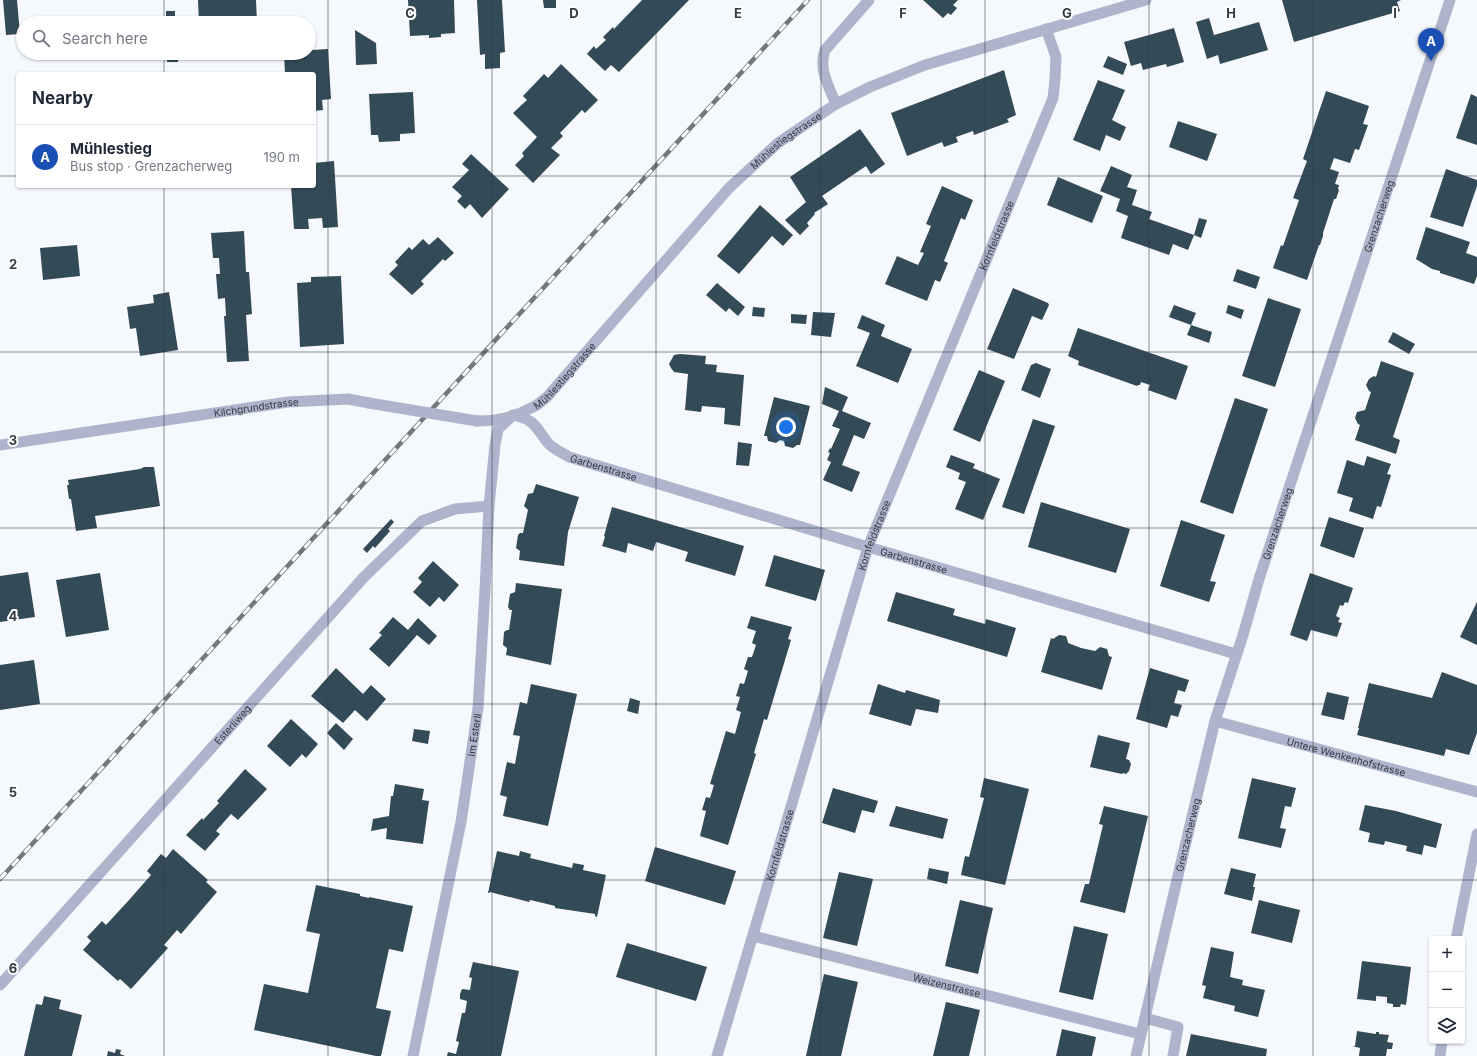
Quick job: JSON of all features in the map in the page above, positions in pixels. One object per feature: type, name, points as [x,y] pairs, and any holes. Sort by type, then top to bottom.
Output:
[{"type":"street","points":[[836,104],[822,68],[822,59],[825,50],[869,0]]},
{"type":"street","name":"Mühlestiegstrasse","points":[[513,415],[531,408],[546,397],[729,188],[778,143],[836,104],[870,87],[924,65],[1146,0]]},
{"type":"street","name":"Grenzacherweg","points":[[1136,1056],[1215,721],[1243,635],[1259,579],[1450,0]]},
{"type":"street","name":"Kornfeldstrasse","points":[[717,1056],[868,547],[1053,98],[1056,57],[1046,29]]},
{"type":"street","name":"Kilchgrundstrasse","points":[[0,445],[288,402],[348,399],[477,421],[495,420],[513,415]]},
{"type":"street","name":"Garbenstrasse","points":[[513,415],[530,420],[540,430],[549,444],[569,456],[868,547],[1236,654]]},
{"type":"street","name":"Im Esterli","points":[[413,1056],[461,822],[478,708],[489,506],[495,444],[498,429],[513,415]]},
{"type":"street","name":"Esterliweg","points":[[0,985],[364,577],[422,521],[455,509],[489,506]]},
{"type":"street","name":"Untere Wenkenhofstrasse","points":[[1215,721],[1477,792]]},
{"type":"street","points":[[1457,936],[1477,834]]},
{"type":"street","name":"Weizenstrasse","points":[[753,936],[1140,1034]]},
{"type":"street","points":[[1144,1018],[1178,1027],[1173,1056]]},
{"type":"street","points":[[1440,1056],[1442,1044]]},
{"type":"building","points":[[3,0],[17,0],[18,16],[16,16],[16,34],[6,35]]},
{"type":"building","points":[[198,0],[256,0],[257,16],[199,16]]},
{"type":"building","points":[[408,0],[454,0],[455,33],[441,34],[441,37],[429,38],[429,35],[410,36]]},
{"type":"building","points":[[477,0],[502,0],[505,52],[500,53],[500,68],[485,69],[485,54],[480,55]]},
{"type":"building","points":[[543,0],[556,0],[556,8],[544,8]]},
{"type":"building","points":[[642,0],[689,0],[619,72],[611,65],[605,71],[587,54],[594,46],[596,49],[606,40],[603,37],[613,27],[614,29]]},
{"type":"building","points":[[923,0],[958,0],[953,5],[957,8],[951,15],[948,13],[943,18]]},
{"type":"building","points":[[1282,0],[1401,0],[1397,2],[1400,11],[1294,42]]},
{"type":"building","points":[[166,11],[175,11],[175,16],[166,16]]},
{"type":"building","points":[[1209,18],[1214,35],[1259,22],[1268,50],[1220,64],[1218,55],[1207,59],[1196,22]]},
{"type":"building","points":[[1174,28],[1184,62],[1167,67],[1166,64],[1143,70],[1141,63],[1131,66],[1124,42]]},
{"type":"building","points":[[355,30],[376,43],[377,64],[356,65]]},
{"type":"building","points":[[328,49],[331,99],[322,100],[323,110],[316,111],[316,72],[285,72],[284,60],[316,60],[316,50]]},
{"type":"building","points":[[1108,56],[1127,64],[1123,75],[1103,67]]},
{"type":"building","points":[[167,60],[178,60],[178,62],[167,62]]},
{"type":"building","points":[[561,64],[598,100],[585,113],[582,110],[560,133],[563,136],[551,148],[560,155],[533,183],[515,165],[524,156],[522,153],[537,137],[513,113],[527,100],[523,96],[544,74],[548,78]]},
{"type":"building","points":[[1004,70],[1016,115],[1007,119],[1009,122],[974,135],[973,131],[956,137],[958,142],[944,147],[942,142],[907,156],[891,113]]},
{"type":"building","points":[[1098,80],[1125,90],[1112,120],[1126,127],[1120,141],[1106,135],[1100,151],[1073,140]]},
{"type":"building","points":[[1326,91],[1369,106],[1363,124],[1368,125],[1359,150],[1355,149],[1350,163],[1334,158],[1330,169],[1339,172],[1335,184],[1339,185],[1339,190],[1336,199],[1334,199],[1320,245],[1307,280],[1273,268],[1281,245],[1283,246],[1299,200],[1293,198],[1307,161],[1303,159]]},
{"type":"building","points":[[413,92],[415,133],[400,134],[400,141],[379,142],[378,135],[371,135],[369,94]]},
{"type":"building","points":[[1471,94],[1477,97],[1477,145],[1456,138]]},
{"type":"building","points":[[1178,121],[1217,134],[1207,161],[1169,147]]},
{"type":"building","points":[[860,129],[885,164],[871,174],[866,166],[822,196],[828,204],[814,213],[815,214],[807,223],[809,226],[800,235],[785,220],[806,202],[790,177]]},
{"type":"building","points":[[471,154],[509,189],[482,218],[470,204],[465,209],[457,201],[462,196],[452,187],[469,170],[462,164]]},
{"type":"building","points":[[334,161],[338,227],[323,228],[322,218],[308,219],[309,229],[294,229],[291,188],[316,188],[316,163]]},
{"type":"building","points":[[1111,166],[1132,175],[1127,187],[1137,190],[1132,205],[1152,212],[1149,219],[1194,235],[1188,250],[1173,244],[1169,255],[1121,238],[1128,216],[1116,211],[1120,199],[1100,191]]},
{"type":"building","points":[[1446,169],[1477,180],[1477,186],[1463,227],[1430,217]]},
{"type":"building","points":[[1058,177],[1103,196],[1092,223],[1047,205]]},
{"type":"building","points":[[942,186],[973,200],[965,220],[961,218],[944,261],[948,263],[940,282],[935,280],[927,301],[885,284],[897,256],[918,265],[924,253],[920,252],[931,226],[926,224]]},
{"type":"building","points":[[760,205],[793,235],[783,246],[772,236],[739,274],[717,256]]},
{"type":"building","points":[[1199,218],[1207,220],[1201,238],[1194,235]]},
{"type":"building","points":[[1426,227],[1470,242],[1466,253],[1477,257],[1477,276],[1474,284],[1440,273],[1440,271],[1432,269],[1416,259]]},
{"type":"building","points":[[244,231],[246,272],[249,272],[252,314],[246,315],[249,361],[227,362],[224,316],[226,316],[225,298],[218,299],[216,274],[220,274],[219,258],[213,258],[211,233]]},
{"type":"building","points":[[438,237],[454,253],[445,261],[443,259],[421,281],[424,284],[412,295],[389,274],[398,265],[395,262],[409,247],[412,250],[423,239],[429,245]]},
{"type":"building","points":[[77,245],[80,276],[43,280],[40,248]]},
{"type":"building","points":[[1237,269],[1260,277],[1256,289],[1233,281]]},
{"type":"building","points":[[341,276],[344,344],[300,347],[297,283],[311,282],[311,277]]},
{"type":"building","points":[[717,283],[745,307],[738,316],[729,308],[726,312],[706,295]]},
{"type":"building","points":[[1013,288],[1048,303],[1049,305],[1042,320],[1032,316],[1014,359],[987,349]]},
{"type":"building","points":[[169,292],[178,350],[140,356],[136,328],[130,329],[127,307],[154,303],[153,295]]},
{"type":"building","points":[[1268,298],[1301,309],[1275,387],[1242,376]]},
{"type":"building","points":[[1174,305],[1196,313],[1191,325],[1169,317]]},
{"type":"building","points":[[1228,305],[1244,310],[1241,319],[1226,313]]},
{"type":"building","points":[[753,307],[765,308],[764,317],[752,316]]},
{"type":"building","points":[[813,312],[835,313],[831,337],[811,335]]},
{"type":"building","points":[[791,314],[807,315],[806,324],[791,323]]},
{"type":"building","points":[[862,315],[885,325],[881,336],[912,349],[898,383],[856,366],[870,333],[857,328]]},
{"type":"building","points":[[1191,325],[1212,332],[1209,343],[1187,335]]},
{"type":"building","points":[[1078,328],[1188,366],[1176,400],[1148,390],[1150,385],[1141,382],[1140,385],[1137,386],[1078,365],[1079,361],[1068,356]]},
{"type":"building","points":[[1393,332],[1415,344],[1409,354],[1388,342]]},
{"type":"building","points":[[674,355],[706,356],[705,364],[717,365],[716,372],[744,375],[740,426],[724,424],[725,408],[702,406],[701,412],[685,410],[688,374],[674,372],[669,364]]},
{"type":"building","points":[[1381,361],[1414,373],[1393,437],[1400,440],[1396,454],[1355,440],[1360,425],[1355,418],[1357,412],[1365,410],[1371,392],[1366,385],[1369,379],[1374,376],[1376,377]]},
{"type":"building","points":[[1036,363],[1051,369],[1040,398],[1021,390],[1031,365]]},
{"type":"building","points":[[979,370],[1005,381],[980,442],[953,430]]},
{"type":"building","points":[[825,387],[848,397],[842,411],[871,423],[864,439],[854,435],[842,465],[860,472],[852,492],[823,480],[831,462],[827,460],[830,453],[828,452],[830,448],[831,449],[840,429],[832,426],[839,411],[822,404]]},
{"type":"building","points":[[774,397],[810,406],[800,445],[793,448],[785,446],[784,441],[780,440],[776,443],[768,441],[767,436],[764,436]]},
{"type":"building","points":[[1235,398],[1268,409],[1233,514],[1200,502]]},
{"type":"building","points":[[1033,419],[1055,426],[1024,514],[1002,507]]},
{"type":"building","points":[[738,442],[752,444],[749,466],[736,465]]},
{"type":"building","points":[[951,455],[975,464],[973,468],[1000,479],[983,520],[955,509],[966,482],[958,479],[960,473],[946,467]]},
{"type":"building","points":[[1367,456],[1391,464],[1387,474],[1391,475],[1381,507],[1377,506],[1373,519],[1349,511],[1353,498],[1337,493],[1347,460],[1364,466]]},
{"type":"building","points":[[144,467],[154,467],[160,506],[95,516],[97,528],[76,531],[71,499],[69,499],[67,485],[69,485],[68,480],[140,469]]},
{"type":"building","points":[[536,484],[579,497],[568,532],[564,566],[519,560],[520,551],[516,548],[518,535],[523,533],[528,510],[524,506],[528,494],[533,493]]},
{"type":"building","points":[[1041,502],[1130,529],[1116,573],[1028,547]]},
{"type":"building","points":[[612,507],[744,546],[735,576],[685,561],[688,552],[656,542],[653,551],[628,543],[626,553],[602,546]]},
{"type":"building","points":[[1329,517],[1364,528],[1354,558],[1320,546]]},
{"type":"building","points":[[391,519],[394,522],[388,529],[390,531],[375,548],[373,546],[367,553],[363,549]]},
{"type":"building","points":[[1181,520],[1225,535],[1210,581],[1216,582],[1209,602],[1160,586]]},
{"type":"building","points":[[774,555],[825,570],[816,601],[765,586]]},
{"type":"building","points":[[433,561],[459,585],[444,602],[439,597],[430,607],[413,592],[422,582],[418,578]]},
{"type":"building","points":[[28,572],[35,617],[0,622],[0,576]]},
{"type":"building","points":[[100,573],[109,630],[66,637],[56,580]]},
{"type":"building","points":[[1310,573],[1353,588],[1348,603],[1345,602],[1343,606],[1340,605],[1336,616],[1340,618],[1338,622],[1342,623],[1337,637],[1311,630],[1307,641],[1290,635]]},
{"type":"building","points":[[516,583],[562,589],[551,665],[506,655],[507,648],[503,645],[504,632],[509,630],[512,610],[508,607],[510,594],[515,592]]},
{"type":"building","points":[[896,592],[955,609],[953,615],[985,624],[986,619],[1016,628],[1007,657],[887,621]]},
{"type":"building","points":[[1477,602],[1477,645],[1460,637]]},
{"type":"building","points":[[751,616],[792,627],[788,639],[791,640],[767,720],[764,719],[754,753],[756,754],[728,845],[700,836],[706,811],[702,810],[706,797],[710,798],[714,785],[710,784],[726,731],[735,734],[741,712],[736,710],[740,697],[736,696],[740,683],[744,684],[748,671],[744,669],[748,657],[752,657],[756,645],[752,643],[756,631],[747,628]]},
{"type":"building","points":[[393,617],[408,630],[418,618],[437,636],[429,645],[417,635],[389,667],[369,649],[382,635],[379,633]]},
{"type":"building","points":[[1059,635],[1066,636],[1068,643],[1081,648],[1095,651],[1100,647],[1107,649],[1109,656],[1112,657],[1102,690],[1041,672],[1051,638],[1053,639]]},
{"type":"building","points":[[34,660],[40,704],[0,710],[0,665]]},
{"type":"building","points":[[336,668],[363,694],[371,685],[386,699],[367,721],[355,710],[343,723],[311,696]]},
{"type":"building","points":[[1150,668],[1189,680],[1185,692],[1178,690],[1174,703],[1182,705],[1178,717],[1171,715],[1167,728],[1136,719]]},
{"type":"building","points":[[1442,672],[1477,685],[1477,733],[1469,755],[1446,749],[1444,756],[1357,735],[1369,683],[1432,698]]},
{"type":"building","points":[[531,684],[577,694],[548,826],[503,816],[507,797],[500,795],[507,762],[515,764],[520,736],[513,735],[520,702],[527,704]]},
{"type":"building","points":[[878,684],[905,693],[906,690],[940,700],[938,713],[916,709],[911,726],[869,714]]},
{"type":"building","points":[[1327,692],[1349,697],[1344,720],[1321,715]]},
{"type":"building","points":[[630,698],[640,701],[638,714],[627,711]]},
{"type":"building","points":[[291,719],[318,744],[306,758],[302,754],[290,767],[267,746]]},
{"type":"building","points":[[336,723],[353,739],[344,750],[327,733]]},
{"type":"building","points":[[414,729],[430,731],[428,744],[412,741]]},
{"type":"building","points":[[1098,735],[1130,743],[1126,759],[1129,760],[1131,764],[1129,771],[1126,774],[1090,767]]},
{"type":"building","points":[[245,769],[267,789],[238,820],[231,814],[216,831],[220,834],[205,851],[186,835],[219,803],[217,801]]},
{"type":"building","points":[[984,778],[1029,789],[1005,885],[961,875],[965,856],[969,857],[984,798],[980,797]]},
{"type":"building","points":[[1252,778],[1296,788],[1291,807],[1285,806],[1280,828],[1286,829],[1281,848],[1238,838]]},
{"type":"building","points":[[395,784],[424,789],[422,800],[429,801],[423,844],[386,839],[387,828],[371,831],[373,819],[389,816],[391,796],[393,796]]},
{"type":"building","points":[[833,788],[878,801],[874,813],[862,810],[855,833],[822,823]]},
{"type":"building","points":[[1365,805],[1396,811],[1442,824],[1436,848],[1424,845],[1422,855],[1406,851],[1407,846],[1385,841],[1384,845],[1368,842],[1370,833],[1359,830]]},
{"type":"building","points":[[896,806],[948,819],[943,839],[889,826]]},
{"type":"building","points":[[1104,806],[1148,816],[1125,913],[1080,902],[1085,884],[1089,884],[1103,825],[1099,824]]},
{"type":"building","points":[[655,847],[736,871],[725,905],[645,881]]},
{"type":"building","points":[[173,849],[208,880],[206,882],[217,892],[181,934],[177,930],[164,945],[168,948],[131,989],[120,979],[118,981],[83,950],[91,941],[87,937],[102,921],[106,925],[151,875],[147,871],[161,854],[166,858]]},
{"type":"building","points":[[497,851],[519,856],[520,851],[531,854],[530,858],[572,868],[573,863],[584,865],[583,870],[606,875],[597,917],[595,914],[555,908],[555,906],[530,900],[529,902],[490,892],[488,893]]},
{"type":"building","points":[[929,868],[949,872],[947,884],[927,879]]},
{"type":"building","points":[[1231,868],[1256,874],[1252,901],[1224,894]]},
{"type":"building","points":[[839,872],[873,879],[857,946],[823,938]]},
{"type":"building","points":[[316,885],[360,894],[360,896],[369,898],[413,906],[403,952],[389,949],[376,1008],[391,1011],[381,1056],[254,1030],[264,984],[308,993],[320,934],[306,931]]},
{"type":"building","points":[[960,900],[993,908],[978,974],[945,966]]},
{"type":"building","points":[[1259,900],[1300,910],[1292,943],[1251,933]]},
{"type":"building","points":[[1074,926],[1108,934],[1093,1000],[1059,992]]},
{"type":"building","points":[[627,943],[707,967],[696,1001],[616,977]]},
{"type":"building","points":[[1211,947],[1234,952],[1230,977],[1243,980],[1242,985],[1265,990],[1258,1017],[1234,1011],[1235,1006],[1203,998],[1206,986],[1202,985]]},
{"type":"building","points":[[1362,961],[1411,967],[1406,1005],[1401,1004],[1400,1007],[1393,1007],[1393,1004],[1387,1003],[1387,997],[1376,996],[1376,1001],[1357,999]]},
{"type":"building","points":[[473,962],[519,971],[501,1056],[447,1056],[448,1052],[456,1054],[459,1042],[456,1041],[462,1013],[465,1013],[467,1001],[460,999],[460,994],[462,989],[470,990],[472,978],[469,977]]},
{"type":"building","points":[[824,974],[858,982],[841,1056],[806,1056]]},
{"type":"building","points":[[44,996],[61,1000],[59,1009],[82,1015],[72,1056],[24,1056],[36,1004],[42,1005]]},
{"type":"building","points":[[946,1002],[980,1010],[969,1056],[933,1056]]},
{"type":"building","points":[[1062,1029],[1096,1037],[1092,1056],[1056,1056]]},
{"type":"building","points":[[1357,1031],[1376,1034],[1376,1032],[1379,1032],[1379,1034],[1389,1035],[1387,1042],[1393,1043],[1392,1049],[1387,1049],[1386,1056],[1359,1056],[1360,1048],[1352,1046],[1355,1046]]},
{"type":"building","points":[[1191,1034],[1267,1049],[1266,1056],[1186,1056]]},
{"type":"building","points":[[116,1049],[121,1050],[120,1054],[125,1056],[107,1056],[108,1051],[115,1053]]},
{"type":"railway","points":[[0,879],[808,0]]},
{"type":"place","name":"Mühlestieg","points":[[1431,61]]}]
